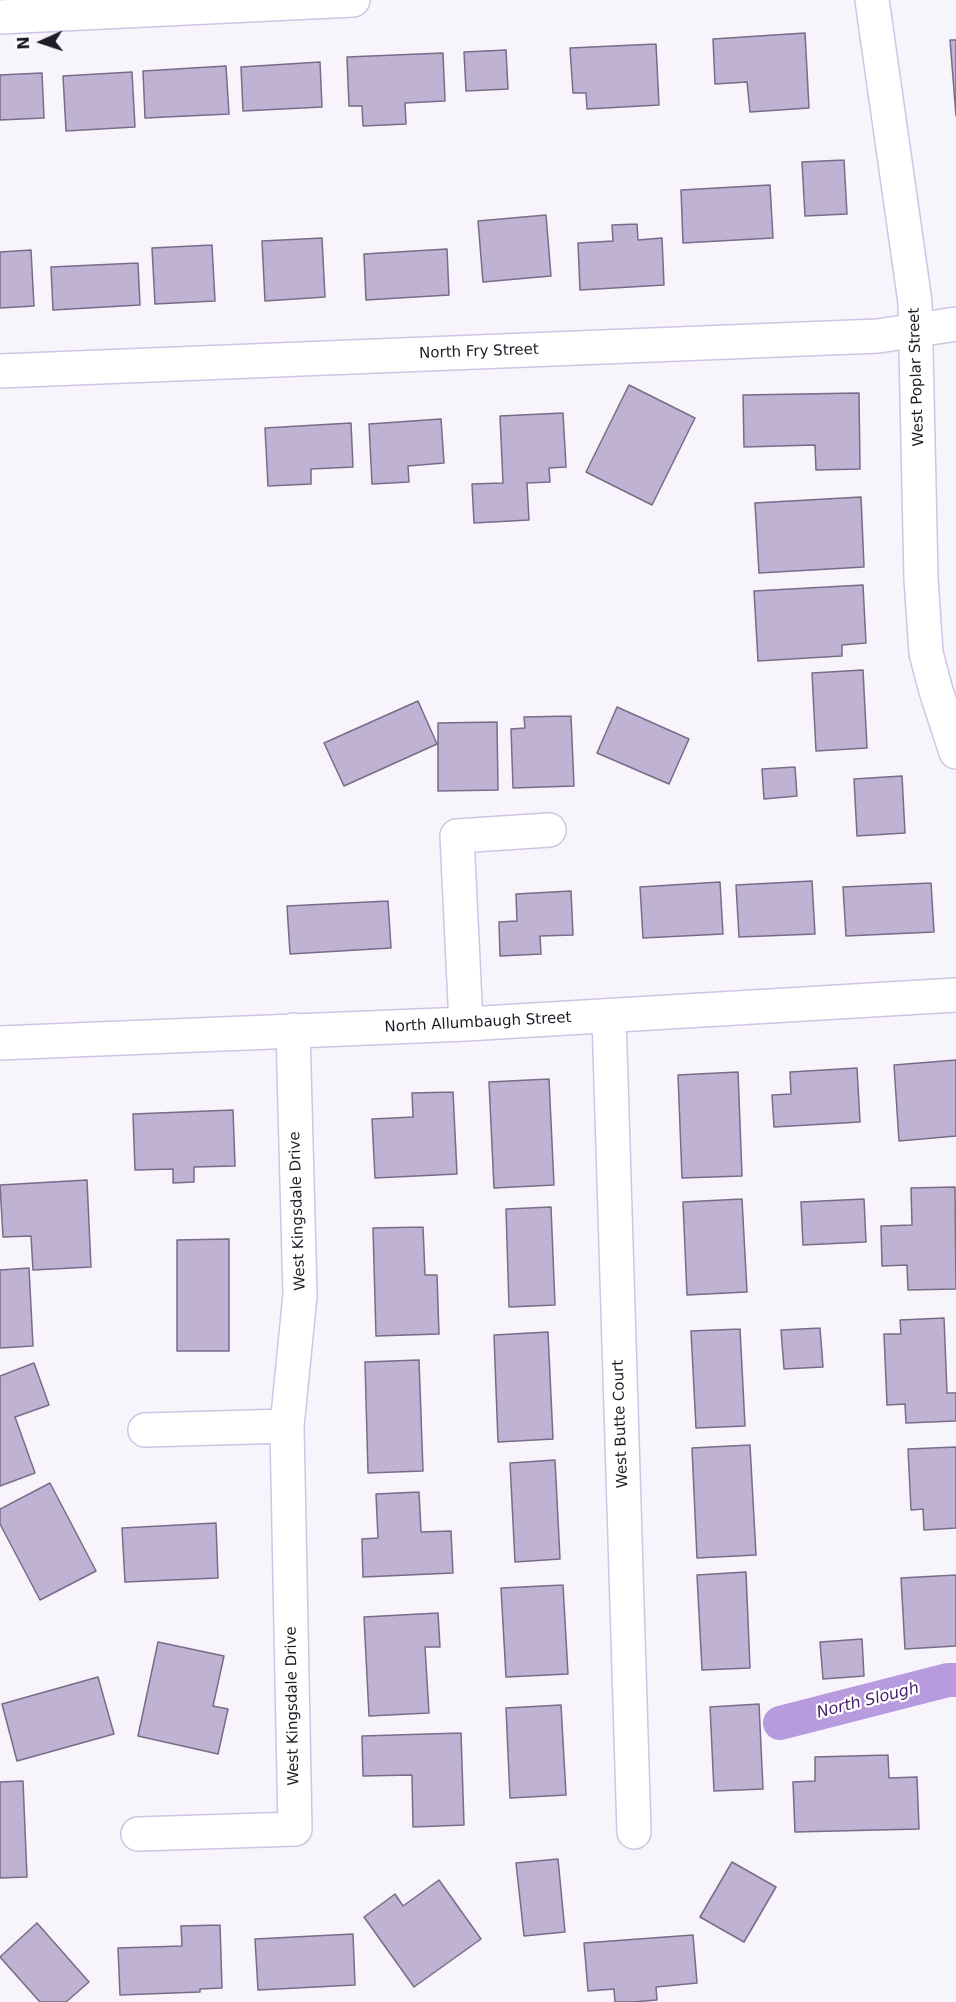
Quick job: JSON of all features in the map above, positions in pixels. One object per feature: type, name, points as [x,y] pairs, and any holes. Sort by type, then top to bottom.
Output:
[{"type":"street","points":[[0,17],[171,4],[353,0]]},
{"type":"street","name":"West Poplar Street","points":[[872,0],[915,302],[921,579],[927,653],[936,691],[956,752]]},
{"type":"street","name":"North Fry Street","points":[[0,371],[878,336],[956,324]]},
{"type":"street","points":[[466,1024],[457,836],[549,830]]},
{"type":"street","name":"North Allumbaugh Street","points":[[0,1043],[466,1024],[956,995]]},
{"type":"street","name":"West Butte Court","points":[[609,1016],[634,1832]]},
{"type":"street","name":"West Kingsdale Drive","points":[[138,1834],[295,1829],[287,1426],[300,1294],[293,1030]]},
{"type":"street","points":[[145,1430],[287,1426]]},
{"type":"building","points":[[805,33],[809,108],[750,112],[747,82],[715,84],[713,39]]},
{"type":"building","points":[[950,40],[956,40],[956,116]]},
{"type":"building","points":[[656,44],[659,105],[587,109],[586,93],[573,93],[570,48]]},
{"type":"building","points":[[506,50],[508,89],[466,91],[464,52]]},
{"type":"building","points":[[443,53],[445,101],[405,103],[406,124],[363,126],[362,106],[349,106],[347,57]]},
{"type":"building","points":[[320,62],[322,107],[243,111],[241,67]]},
{"type":"building","points":[[226,66],[229,114],[145,118],[143,71]]},
{"type":"building","points":[[132,72],[135,127],[66,131],[63,76]]},
{"type":"building","points":[[42,73],[44,118],[0,120],[0,75]]},
{"type":"building","points":[[844,160],[847,214],[805,216],[802,162]]},
{"type":"building","points":[[770,185],[773,238],[683,243],[681,190]]},
{"type":"building","points":[[546,215],[551,276],[483,282],[478,221]]},
{"type":"building","points":[[637,224],[638,240],[662,238],[664,285],[580,290],[578,243],[613,241],[612,225]]},
{"type":"building","points":[[322,238],[325,297],[265,301],[262,241]]},
{"type":"building","points":[[212,245],[215,301],[155,304],[152,248]]},
{"type":"building","points":[[447,249],[449,295],[366,300],[364,254]]},
{"type":"building","points":[[31,250],[34,306],[0,308],[0,252]]},
{"type":"building","points":[[138,263],[140,305],[53,310],[51,267]]},
{"type":"building","points":[[629,385],[695,418],[652,505],[586,472]]},
{"type":"building","points":[[859,393],[860,469],[816,470],[815,445],[744,447],[743,395]]},
{"type":"building","points":[[563,413],[566,467],[549,468],[550,482],[527,483],[529,520],[474,523],[472,484],[503,483],[500,416]]},
{"type":"building","points":[[441,419],[444,463],[408,466],[409,482],[372,484],[369,424]]},
{"type":"building","points":[[351,423],[353,467],[311,469],[311,484],[268,486],[265,428]]},
{"type":"building","points":[[861,497],[864,567],[759,573],[755,503]]},
{"type":"building","points":[[863,585],[866,643],[842,645],[842,656],[758,661],[754,591]]},
{"type":"building","points":[[863,670],[867,748],[816,751],[812,673]]},
{"type":"building","points":[[418,701],[437,744],[344,786],[324,743]]},
{"type":"building","points":[[617,707],[689,739],[669,784],[597,753]]},
{"type":"building","points":[[571,716],[574,786],[513,788],[511,729],[525,728],[524,717]]},
{"type":"building","points":[[497,722],[498,790],[438,791],[438,723]]},
{"type":"building","points":[[795,767],[797,796],[764,799],[762,769]]},
{"type":"building","points":[[902,776],[905,833],[857,836],[854,779]]},
{"type":"building","points":[[812,881],[815,934],[739,937],[736,885]]},
{"type":"building","points":[[720,882],[723,934],[643,938],[640,887]]},
{"type":"building","points":[[931,883],[934,932],[846,936],[843,887]]},
{"type":"building","points":[[571,891],[573,935],[540,936],[541,954],[500,956],[499,922],[517,921],[516,894]]},
{"type":"building","points":[[388,901],[391,948],[290,954],[287,906]]},
{"type":"building","points":[[956,1060],[956,1136],[899,1141],[894,1065]]},
{"type":"building","points":[[857,1068],[860,1122],[774,1127],[772,1095],[791,1094],[790,1072]]},
{"type":"building","points":[[738,1072],[742,1176],[682,1178],[678,1075]]},
{"type":"building","points":[[549,1079],[554,1185],[494,1188],[489,1082]]},
{"type":"building","points":[[453,1092],[457,1174],[375,1178],[372,1119],[413,1117],[412,1093]]},
{"type":"building","points":[[233,1110],[235,1166],[194,1167],[194,1182],[173,1183],[173,1169],[135,1170],[133,1114]]},
{"type":"building","points":[[87,1180],[91,1267],[33,1270],[31,1236],[3,1237],[0,1185]]},
{"type":"building","points":[[955,1187],[956,1289],[908,1290],[907,1265],[882,1266],[881,1226],[912,1225],[911,1188]]},
{"type":"building","points":[[742,1199],[747,1292],[687,1295],[683,1202]]},
{"type":"building","points":[[864,1199],[866,1242],[803,1245],[801,1202]]},
{"type":"building","points":[[551,1207],[555,1305],[509,1307],[506,1209]]},
{"type":"building","points":[[423,1227],[425,1275],[437,1275],[439,1334],[376,1336],[373,1228]]},
{"type":"building","points":[[229,1239],[229,1351],[177,1351],[177,1240]]},
{"type":"building","points":[[29,1268],[33,1346],[0,1348],[0,1270]]},
{"type":"building","points":[[944,1318],[947,1393],[956,1393],[956,1421],[906,1423],[905,1404],[887,1405],[884,1334],[901,1334],[900,1320]]},
{"type":"building","points":[[820,1328],[823,1367],[784,1369],[781,1330]]},
{"type":"building","points":[[740,1329],[745,1426],[696,1428],[691,1331]]},
{"type":"building","points":[[548,1332],[553,1439],[498,1442],[494,1335]]},
{"type":"building","points":[[419,1360],[423,1471],[368,1473],[365,1362]]},
{"type":"building","points":[[34,1363],[49,1405],[15,1417],[35,1473],[0,1486],[0,1376]]},
{"type":"building","points":[[750,1445],[756,1555],[697,1558],[692,1448]]},
{"type":"building","points":[[956,1447],[956,1528],[924,1530],[923,1509],[911,1510],[908,1449]]},
{"type":"building","points":[[555,1460],[560,1559],[515,1562],[510,1463]]},
{"type":"building","points":[[50,1483],[96,1571],[40,1600],[0,1524],[0,1509]]},
{"type":"building","points":[[419,1492],[421,1532],[451,1531],[453,1573],[363,1577],[362,1539],[378,1538],[376,1494]]},
{"type":"building","points":[[216,1523],[218,1578],[125,1582],[122,1528]]},
{"type":"building","points":[[746,1572],[750,1668],[702,1670],[697,1575]]},
{"type":"building","points":[[956,1575],[956,1646],[905,1649],[901,1578]]},
{"type":"building","points":[[563,1585],[568,1674],[506,1677],[501,1588]]},
{"type":"building","points":[[438,1613],[440,1647],[425,1647],[429,1713],[369,1716],[364,1617]]},
{"type":"building","points":[[862,1639],[864,1676],[823,1679],[820,1642]]},
{"type":"building","points":[[158,1642],[224,1656],[213,1706],[228,1709],[218,1754],[138,1736]]},
{"type":"building","points":[[98,1677],[114,1734],[17,1761],[2,1704]]},
{"type":"building","points":[[759,1704],[763,1789],[714,1791],[710,1707]]},
{"type":"building","points":[[561,1705],[566,1795],[510,1798],[506,1708]]},
{"type":"building","points":[[461,1733],[464,1825],[413,1827],[412,1775],[363,1776],[362,1736]]},
{"type":"building","points":[[888,1755],[889,1778],[917,1777],[919,1829],[795,1832],[793,1782],[815,1781],[815,1757]]},
{"type":"building","points":[[23,1781],[27,1877],[0,1878],[0,1782]]},
{"type":"building","points":[[558,1859],[565,1932],[524,1936],[516,1863]]},
{"type":"building","points":[[732,1862],[776,1887],[744,1942],[700,1917]]},
{"type":"building","points":[[439,1880],[481,1939],[414,1987],[364,1917],[395,1894],[403,1906]]},
{"type":"building","points":[[37,1923],[89,1982],[66,2002],[40,2002],[0,1957]]},
{"type":"building","points":[[220,1925],[222,1988],[200,1989],[200,1992],[120,1995],[118,1948],[182,1946],[181,1926]]},
{"type":"building","points":[[353,1934],[355,1985],[258,1990],[255,1939]]},
{"type":"building","points":[[693,1935],[697,1983],[656,1987],[657,2000],[633,2002],[615,2002],[614,1989],[588,1991],[584,1943]]},
{"type":"waterway","name":"North Slough","points":[[780,1723],[948,1680],[956,1680]]}]
